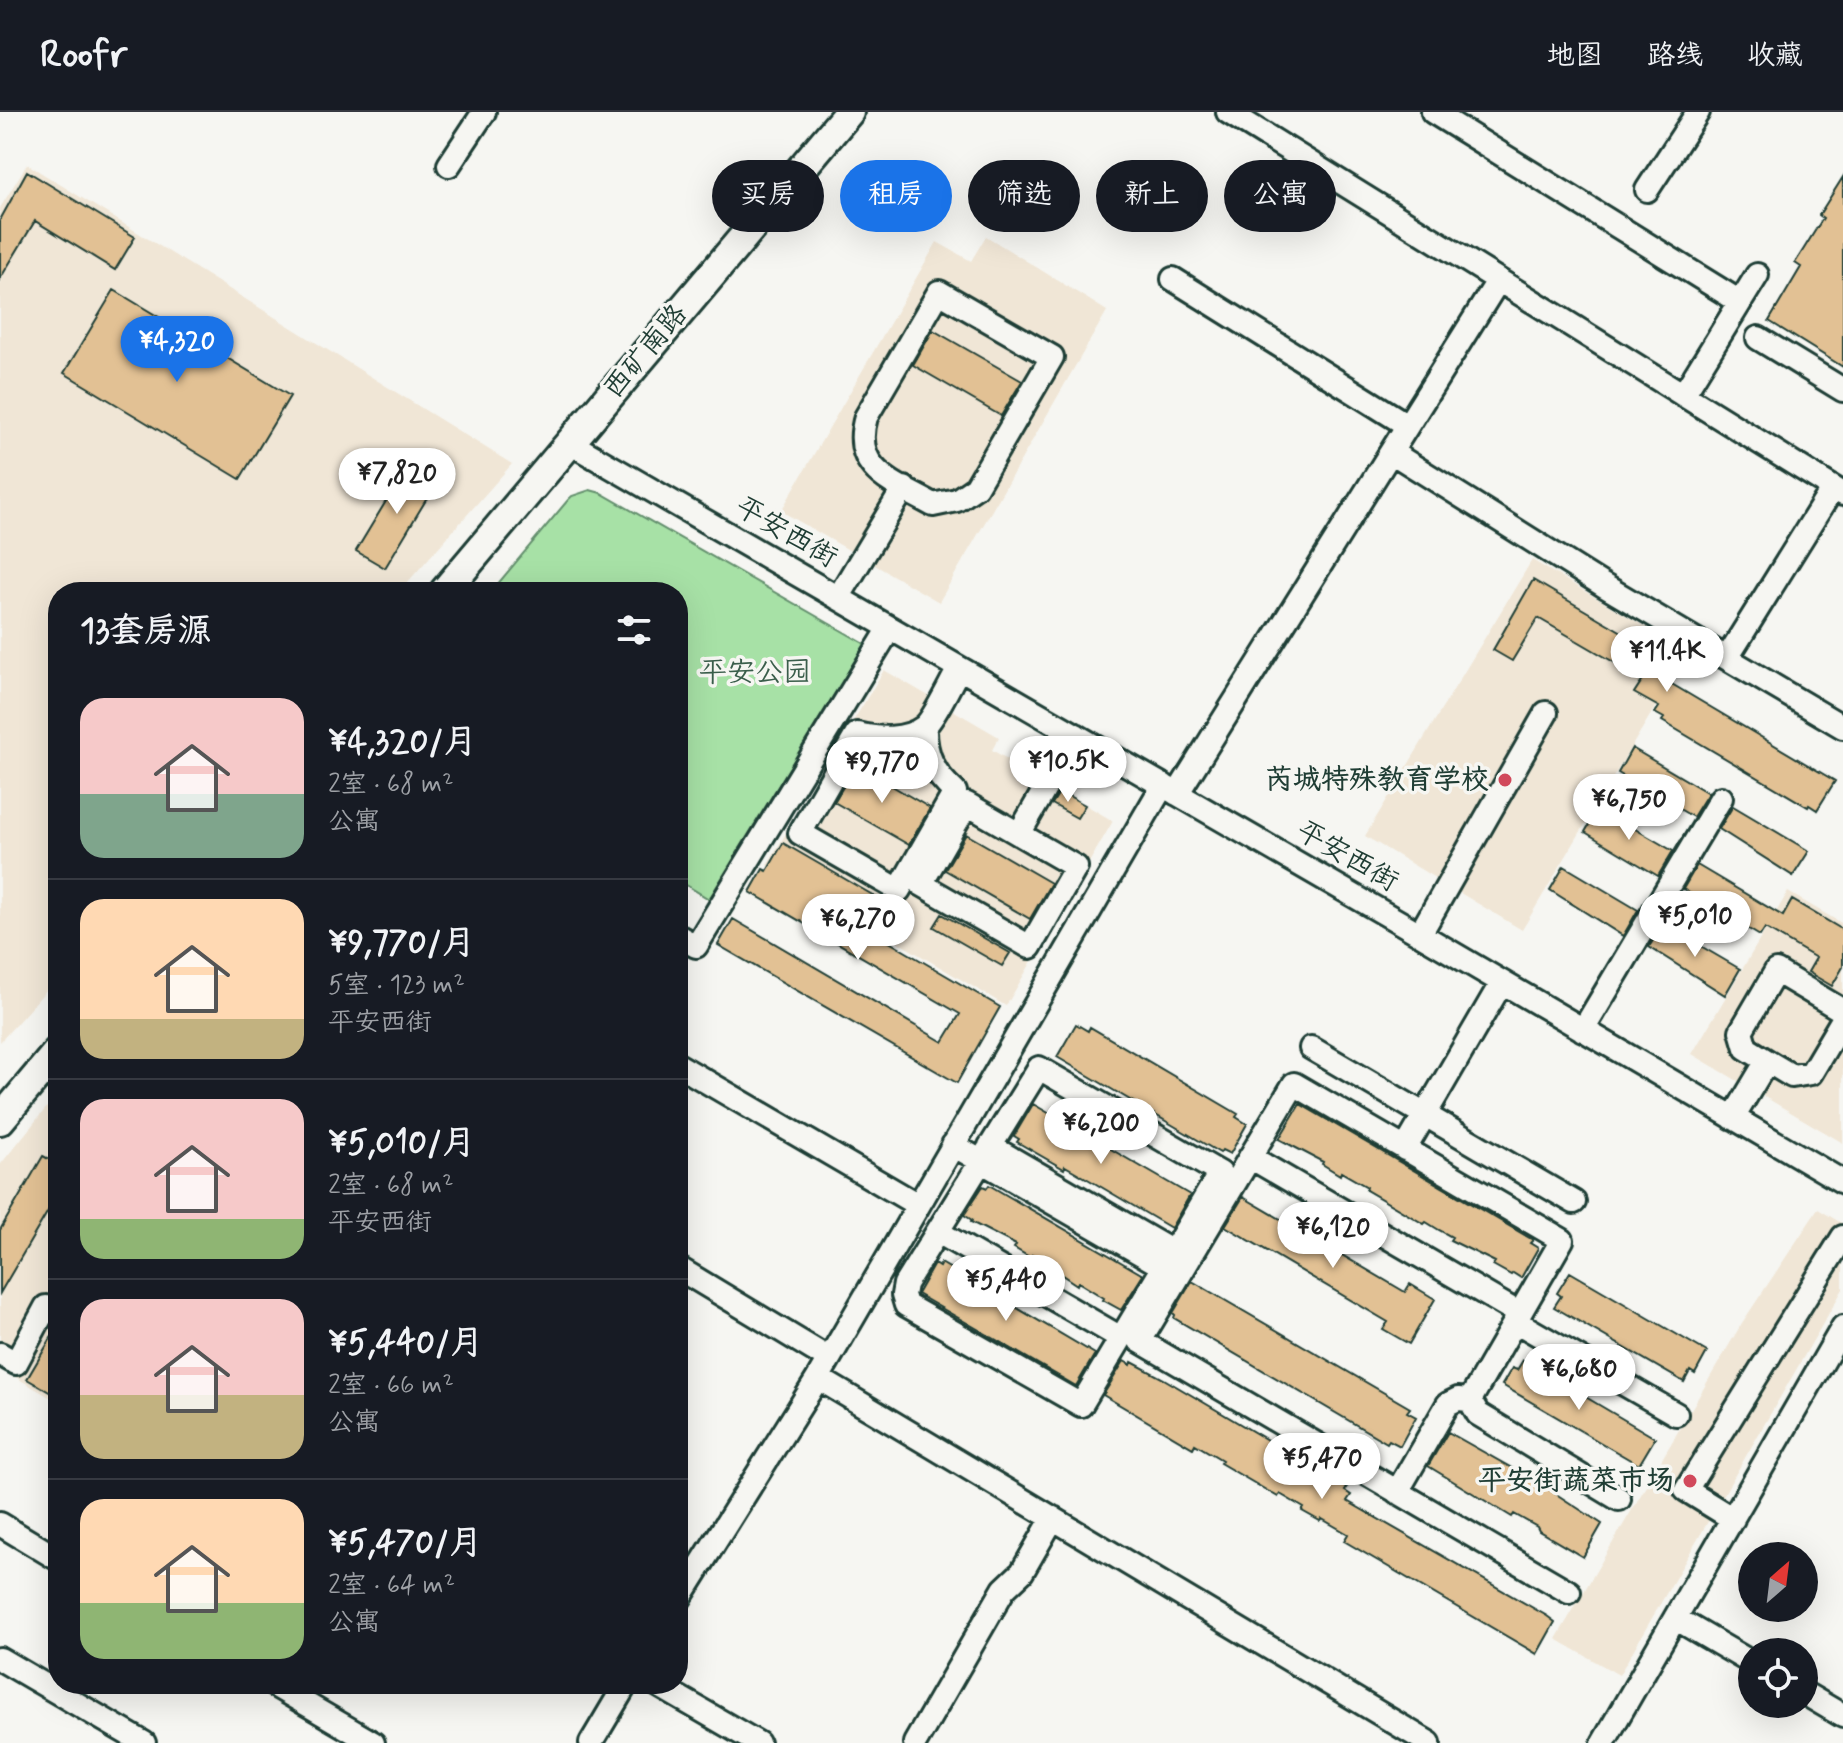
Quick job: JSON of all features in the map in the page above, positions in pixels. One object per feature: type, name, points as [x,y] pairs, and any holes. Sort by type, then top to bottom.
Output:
[{"type":"main road","name":"西矿南路","points":[[452,582],[849,112]]},
{"type":"main road","points":[[0,1120],[48,1063]]},
{"type":"street","points":[[449,165],[484,112]]},
{"type":"street","points":[[1228,112],[1838,491],[1727,658]]},
{"type":"street","points":[[1433,112],[1740,302]]},
{"type":"street","points":[[1647,190],[1698,112]]},
{"type":"street","points":[[1683,395],[1757,275]]},
{"type":"street","points":[[1173,279],[1407,425]]},
{"type":"street","points":[[688,1585],[823,1368],[953,1145],[1170,789],[1391,452],[1498,281]]},
{"type":"street","points":[[939,292],[1052,357],[976,487],[957,500],[933,505],[904,488],[873,470],[863,449],[863,427],[939,292]]},
{"type":"street","points":[[1758,338],[1843,390]]},
{"type":"street","name":"平安西街","points":[[570,443],[1843,1182]]},
{"type":"street","points":[[1391,452],[1590,576],[1843,727]]},
{"type":"street","points":[[838,598],[904,488]]},
{"type":"street","points":[[688,942],[696,946],[890,628]]},
{"type":"street","points":[[925,726],[932,766],[955,792],[899,890],[800,833],[857,734],[885,738],[925,726],[959,668]]},
{"type":"street","points":[[1420,934],[1546,713]]},
{"type":"street","points":[[1019,834],[1076,735]]},
{"type":"street","points":[[1583,1030],[1721,798]]},
{"type":"street","points":[[967,804],[1019,834],[1076,867],[1030,947],[921,884],[967,804]]},
{"type":"street","points":[[1843,1011],[1776,971],[1741,1031],[1746,1048],[1792,1076],[1811,1073],[1843,1019]]},
{"type":"street","points":[[1405,1149],[1502,982]]},
{"type":"street","points":[[1311,1048],[1574,1202]]},
{"type":"street","points":[[1733,1118],[1767,1061]]},
{"type":"street","points":[[1039,1068],[1220,1173],[1081,1405],[906,1305],[903,1295],[905,1284],[986,1154],[1039,1068]]},
{"type":"street","points":[[688,1071],[918,1205]]},
{"type":"street","points":[[1470,1400],[1562,1240],[1294,1084],[1140,1341],[1569,1592]]},
{"type":"street","points":[[953,1145],[986,1154],[1168,1259]]},
{"type":"street","points":[[1250,1157],[1676,1414]]},
{"type":"street","points":[[938,1232],[1121,1338]]},
{"type":"street","points":[[1733,1519],[1686,1490],[1843,1237]]},
{"type":"street","points":[[688,1275],[823,1368],[1053,1518],[1429,1743]]},
{"type":"street","points":[[0,1354],[16,1363],[48,1308]]},
{"type":"street","points":[[1603,1743],[1843,1327]]},
{"type":"street","points":[[1397,1492],[1448,1404],[1458,1399],[1470,1400]]},
{"type":"street","points":[[1470,1400],[1478,1414],[1619,1499]]},
{"type":"street","points":[[915,1743],[1004,1589],[1022,1572],[1053,1518]]},
{"type":"street","points":[[0,1524],[48,1553]]},
{"type":"street","points":[[1675,1618],[1738,1655]]},
{"type":"street","points":[[0,1659],[48,1682]]},
{"type":"street","points":[[71,1694],[144,1743]]},
{"type":"street","points":[[289,1694],[373,1743]]},
{"type":"street","points":[[591,1743],[620,1694]]},
{"type":"street","points":[[673,1694],[758,1743]]},
{"type":"street","points":[[1818,1701],[1843,1716]]},
{"type":"shaded area","points":[[27,164],[512,464],[408,582],[48,582],[48,988],[0,1042],[0,208]]},
{"type":"shaded area","points":[[986,236],[1107,311],[939,602],[781,511],[937,242],[971,261]]},
{"type":"shaded area","name":"芮城特殊教育学校","points":[[1532,560],[1688,652],[1522,930],[1365,836]]},
{"type":"shaded area","points":[[884,670],[999,737],[992,750],[1113,821],[1006,1006],[767,865]]},
{"type":"shaded area","points":[[1788,892],[1843,924],[1843,1143],[1692,1054]]},
{"type":"shaded area","points":[[48,1106],[48,1396],[0,1368],[0,1165]]},
{"type":"shaded area","name":"平安街蔬菜市场","points":[[1818,1209],[1843,1224],[1843,1289],[1619,1675],[1556,1639],[1742,1323]]},
{"type":"green space","name":"平安公园","points":[[590,490],[601,493],[865,644],[709,899],[688,886],[688,582],[499,582],[572,496]]},
{"type":"building","points":[[27,171],[135,237],[115,270],[35,221],[0,279],[0,220]]},
{"type":"building","points":[[1843,177],[1843,367],[1769,321],[1801,267],[1795,263],[1823,218],[1819,215]]},
{"type":"building","points":[[114,290],[290,396],[240,479],[64,373]]},
{"type":"building","points":[[933,330],[1022,381],[1001,416],[913,365]]},
{"type":"building","points":[[409,463],[438,480],[385,568],[356,551]]},
{"type":"building","points":[[1533,580],[1675,663],[1665,680],[1835,781],[1817,810],[1662,721],[1664,718],[1655,713],[1659,707],[1634,693],[1643,679],[1538,618],[1512,661],[1493,650]]},
{"type":"building","points":[[1632,748],[1708,793],[1693,817],[1618,773]]},
{"type":"building","points":[[856,765],[930,808],[909,845],[834,802]]},
{"type":"building","points":[[1060,791],[1085,805],[1077,818],[1052,804]]},
{"type":"building","points":[[1733,806],[1809,851],[1793,876],[1719,829]]},
{"type":"building","points":[[1599,808],[1673,851],[1658,876],[1585,832]]},
{"type":"building","points":[[966,834],[1051,883],[1030,919],[945,870]]},
{"type":"building","points":[[783,843],[895,908],[879,936],[1000,1007],[957,1083],[718,945],[733,919],[943,1042],[960,1014],[750,892]]},
{"type":"building","points":[[1697,865],[1783,916],[1792,900],[1843,930],[1843,967],[1832,986],[1808,972],[1816,958],[1765,928],[1760,936],[1683,889]]},
{"type":"building","points":[[1564,866],[1638,910],[1623,936],[1550,890]]},
{"type":"building","points":[[942,914],[1010,953],[1002,966],[934,927]]},
{"type":"building","points":[[1663,924],[1740,969],[1725,995],[1649,947]]},
{"type":"building","points":[[1076,1024],[1088,1031],[1090,1027],[1238,1114],[1236,1117],[1247,1124],[1230,1154],[1222,1150],[1220,1153],[1057,1057]]},
{"type":"building","points":[[1033,1104],[1190,1195],[1171,1228],[1074,1171],[1065,1166],[1064,1169],[1017,1142],[1019,1139],[1014,1136]]},
{"type":"building","points":[[1300,1104],[1533,1240],[1530,1243],[1538,1248],[1521,1278],[1493,1265],[1495,1262],[1450,1240],[1452,1237],[1426,1222],[1424,1224],[1366,1190],[1367,1187],[1279,1139]]},
{"type":"building","points":[[43,1156],[48,1159],[48,1211],[0,1293],[0,1230]]},
{"type":"building","points":[[989,1185],[1143,1275],[1121,1310],[1032,1255],[1031,1258],[1014,1248],[1016,1245],[971,1222],[964,1215],[983,1186],[987,1188]]},
{"type":"building","points":[[1243,1197],[1405,1292],[1410,1284],[1435,1299],[1409,1344],[1383,1329],[1388,1322],[1225,1226]]},
{"type":"building","points":[[941,1263],[1095,1354],[1076,1386],[917,1294],[934,1264],[939,1267]]},
{"type":"building","points":[[1570,1272],[1707,1352],[1695,1374],[1690,1371],[1684,1382],[1554,1307],[1561,1296],[1557,1293]]},
{"type":"building","points":[[1192,1281],[1410,1408],[1407,1412],[1416,1417],[1400,1446],[1389,1440],[1387,1443],[1174,1318],[1173,1313]]},
{"type":"building","points":[[48,1343],[48,1391],[27,1379]]},
{"type":"building","points":[[1523,1360],[1655,1438],[1639,1465],[1502,1385],[1512,1368],[1517,1370]]},
{"type":"building","points":[[1124,1361],[1164,1379],[1323,1473],[1347,1488],[1345,1491],[1351,1495],[1347,1501],[1547,1616],[1555,1622],[1537,1654],[1344,1541],[1348,1534],[1220,1463],[1222,1460],[1195,1444],[1193,1448],[1103,1395]]},
{"type":"building","points":[[1448,1432],[1547,1488],[1602,1524],[1583,1557],[1537,1527],[1514,1514],[1512,1517],[1428,1466]]},
{"type":"place","name":"芮城特殊教育学校","points":[[1505,780]]},
{"type":"place","name":"平安街蔬菜市场","points":[[1690,1481]]}]
